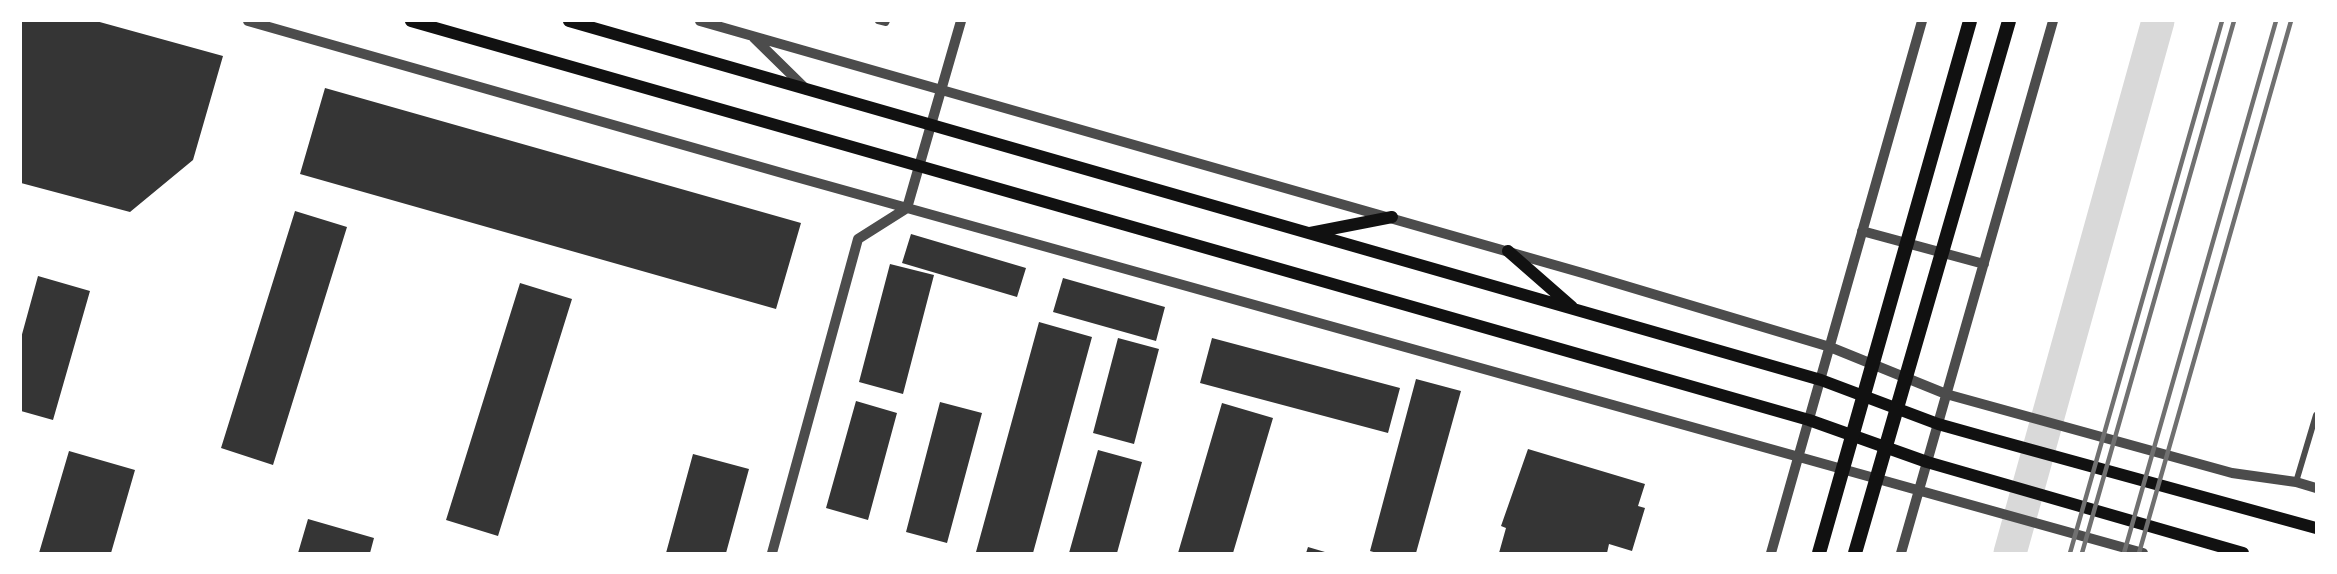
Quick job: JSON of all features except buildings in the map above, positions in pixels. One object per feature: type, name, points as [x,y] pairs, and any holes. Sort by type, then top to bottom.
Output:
[{"type":"highway","points":[[1819,553],[1970,21]]},
{"type":"highway","points":[[1855,553],[1961,180],[2009,21]]},
{"type":"main road","points":[[411,21],[1809,420],[1927,462],[2243,553]]},
{"type":"main road","points":[[569,21],[1821,380],[1938,424],[2316,528]]},
{"type":"main road","points":[[1308,234],[1392,217]]},
{"type":"main road","points":[[1508,251],[1575,310]]},
{"type":"street","points":[[248,21],[1918,492],[2143,553]]},
{"type":"street","points":[[700,21],[940,91],[1392,217],[1830,347],[1946,394],[2232,473],[2296,482],[2316,488]]},
{"type":"street","points":[[879,21],[886,23],[887,21]]},
{"type":"street","points":[[772,553],[858,239],[907,208],[961,21]]},
{"type":"street","points":[[1771,553],[1922,21]]},
{"type":"street","points":[[1901,553],[2053,21]]},
{"type":"street","points":[[752,36],[807,90]]},
{"type":"street","points":[[1862,231],[1984,264]]},
{"type":"street","points":[[2296,482],[2316,415]]},
{"type":"waterway","points":[[2010,553],[2158,21]]},
{"type":"railway","points":[[2070,553],[2222,21]]},
{"type":"railway","points":[[2082,553],[2234,21]]},
{"type":"railway","points":[[2124,553],[2276,21]]},
{"type":"railway","points":[[2139,553],[2291,21]]}]
